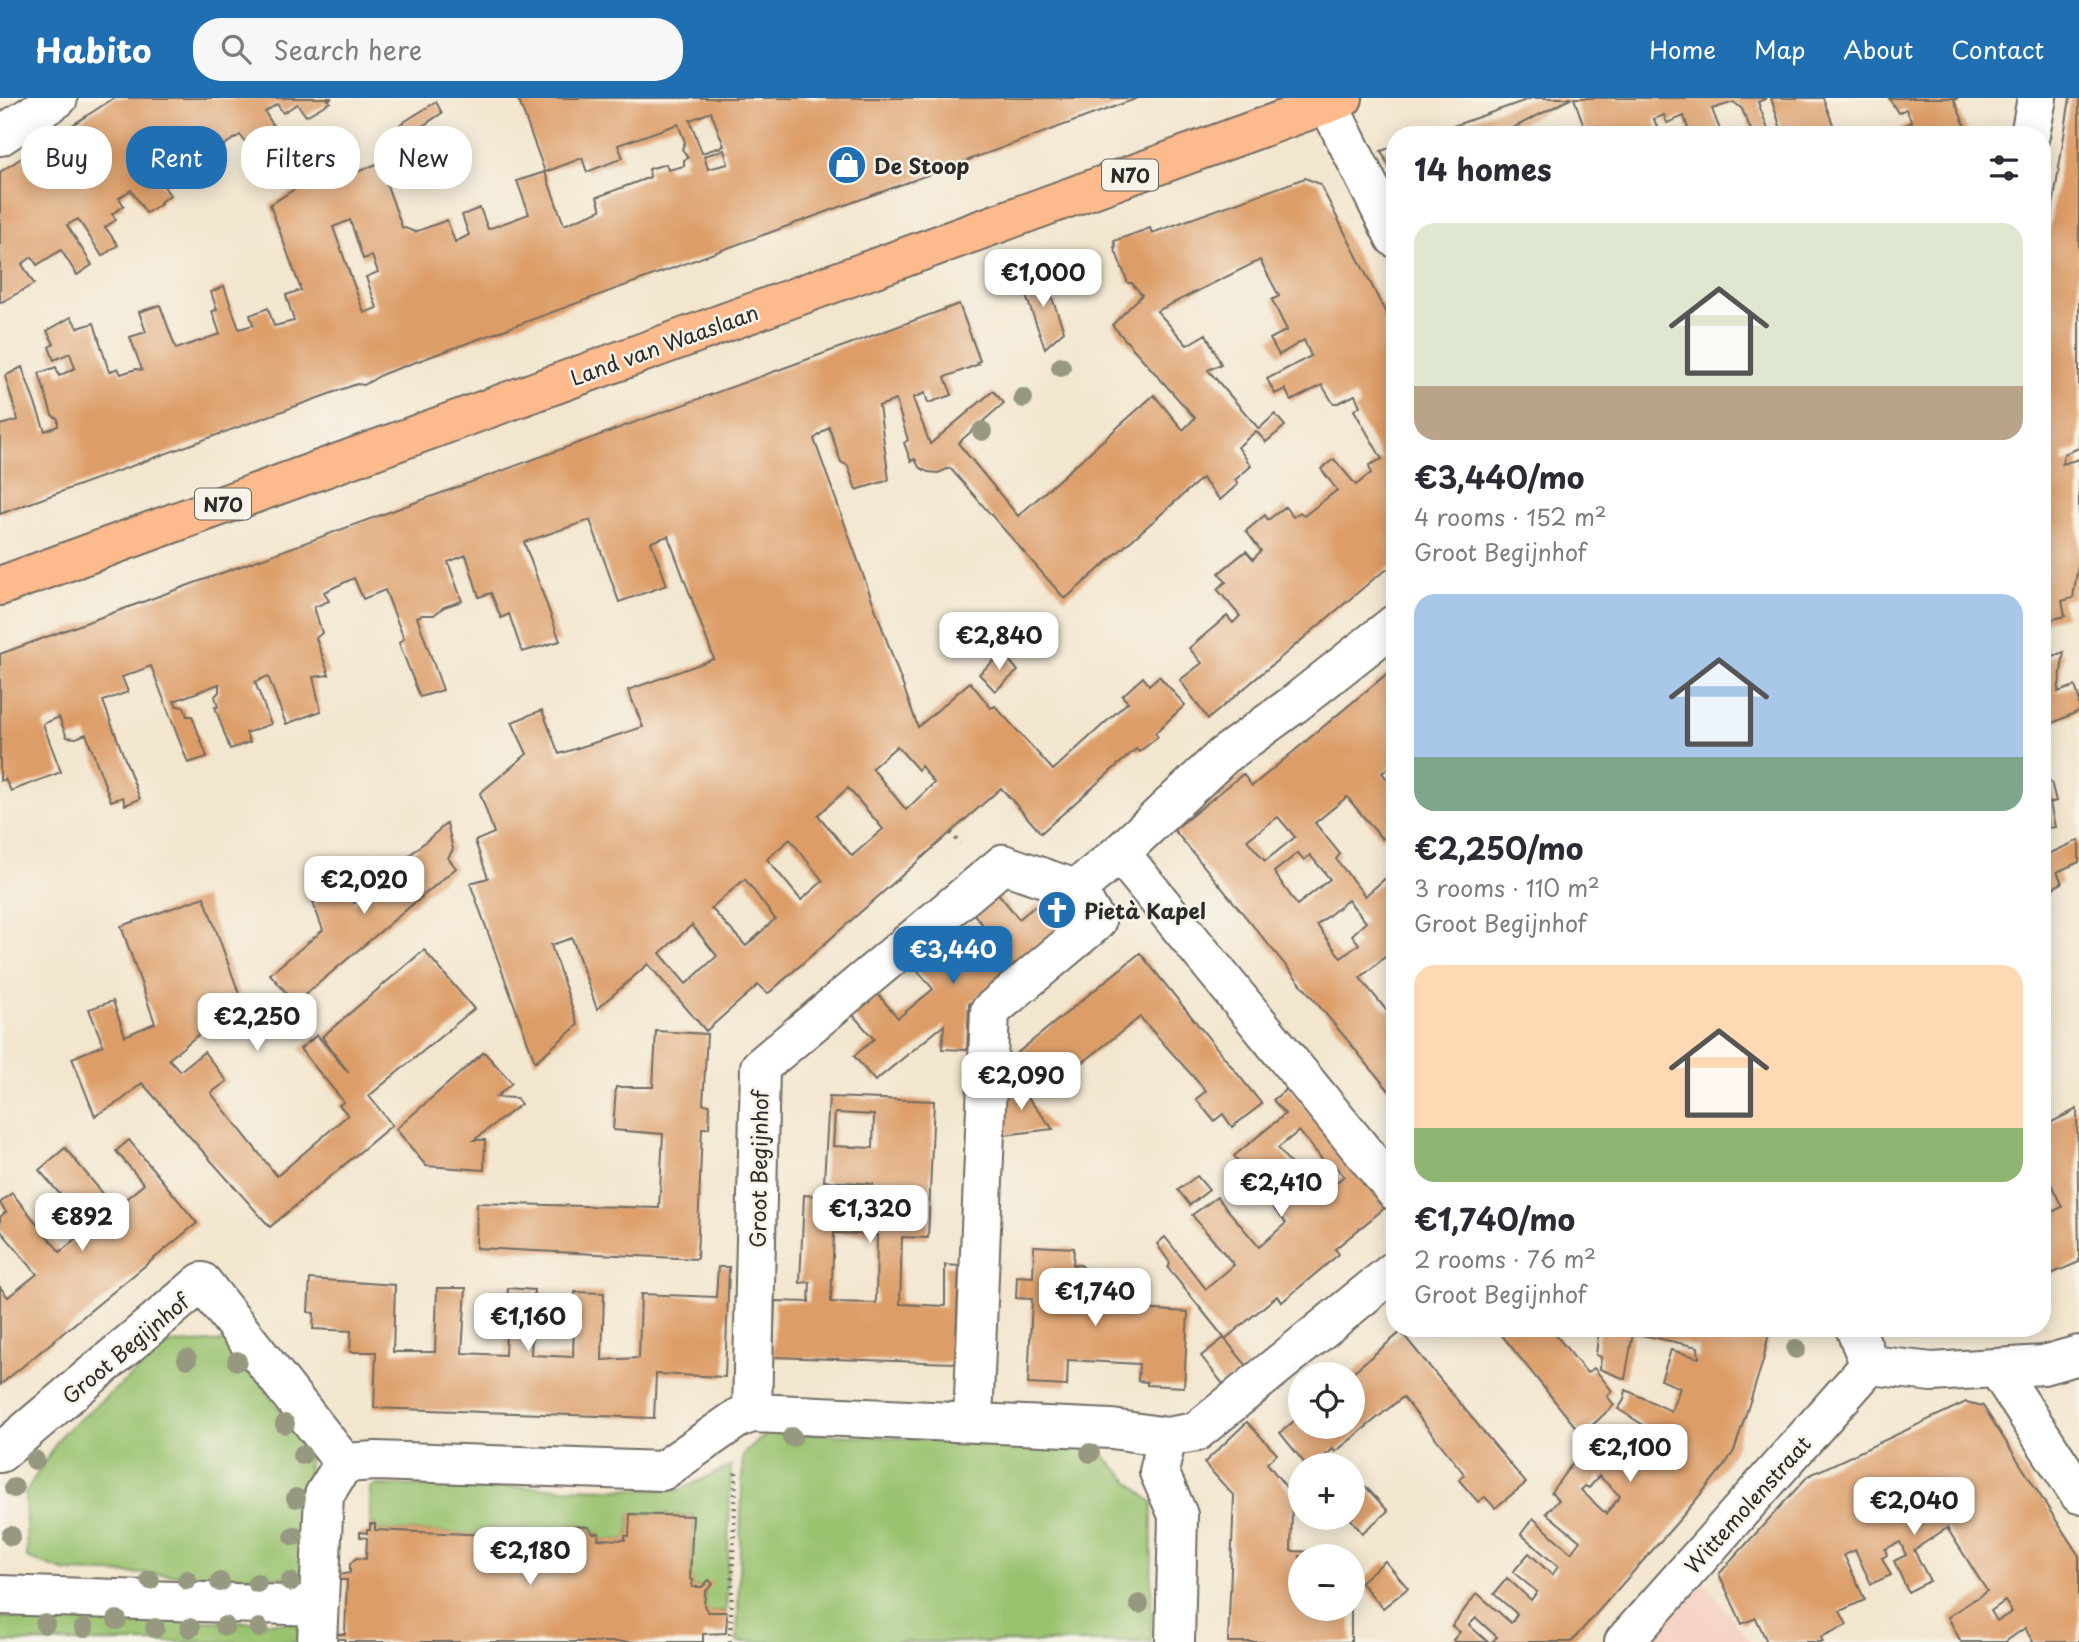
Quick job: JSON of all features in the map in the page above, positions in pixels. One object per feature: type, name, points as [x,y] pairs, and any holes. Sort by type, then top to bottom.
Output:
[{"type":"main road","name":"Land van Waaslaan","points":[[0,586],[1332,100]]},
{"type":"street","points":[[0,136],[58,98]]},
{"type":"street","points":[[2032,126],[2037,98]]},
{"type":"street","points":[[1332,100],[1386,218]]},
{"type":"street","points":[[973,1422],[990,1011],[1096,922],[1076,889],[1223,756],[1386,631]]},
{"type":"street","points":[[1120,852],[1386,1180]]},
{"type":"street","name":"Groot Begijnhof","points":[[745,1415],[760,1067],[1003,864],[1076,889]]},
{"type":"street","points":[[0,1595],[317,1624],[324,1495],[344,1464],[376,1461],[662,1471],[745,1415],[1112,1429],[1167,1437],[1196,1432],[1386,1277]]},
{"type":"street","name":"Groot Begijnhof","points":[[0,1453],[202,1282],[344,1464]]},
{"type":"street","points":[[1859,1337],[1870,1365],[1932,1372],[2043,1365],[2079,1355]]},
{"type":"street","name":"Wittemolenstraat","points":[[1624,1642],[1870,1365]]},
{"type":"street","points":[[1997,1368],[2079,1494]]},
{"type":"street","points":[[1167,1437],[1159,1472],[1178,1515],[1175,1642]]},
{"type":"path","points":[[730,1642],[745,1415]]},
{"type":"shaded area","points":[[1701,1579],[1751,1642],[1646,1642]]},
{"type":"green space","points":[[231,1341],[309,1451],[306,1578],[67,1572],[27,1558],[25,1493],[62,1434],[169,1344]]},
{"type":"green space","points":[[769,1432],[1094,1447],[1152,1503],[1151,1642],[737,1642],[743,1454]]},
{"type":"green space","points":[[731,1466],[726,1614],[724,1611],[708,1612],[704,1606],[705,1592],[702,1587],[692,1587],[693,1580],[690,1579],[695,1519],[691,1514],[630,1514],[629,1536],[625,1540],[598,1539],[599,1533],[593,1533],[588,1527],[573,1526],[562,1531],[561,1538],[375,1530],[375,1524],[370,1524],[370,1488],[375,1485],[679,1490]]},
{"type":"green space","points":[[0,1617],[300,1623],[299,1642],[0,1642]]},
{"type":"building","points":[[114,98],[332,98],[328,100],[330,102],[306,116],[297,104],[283,113],[277,104],[265,112],[274,126],[241,126],[241,136],[227,143],[227,126],[126,126],[126,189],[166,189],[170,195],[146,213],[131,190],[119,198],[124,206],[112,214],[116,220],[105,227],[118,245],[102,256],[78,219],[67,225],[92,265],[77,275],[61,250],[37,265],[32,257],[22,264],[34,284],[0,303],[0,172],[21,158],[21,189],[112,189],[112,126],[71,126]]},
{"type":"building","points":[[518,98],[1138,98],[383,374],[364,385],[357,384],[340,390],[0,514],[0,425],[18,420],[5,376],[22,367],[45,431],[58,426],[58,419],[52,415],[39,373],[56,367],[59,376],[75,368],[70,353],[54,360],[49,347],[54,344],[47,331],[71,317],[78,328],[94,323],[109,372],[118,368],[121,374],[136,369],[142,370],[130,337],[146,332],[139,312],[160,305],[176,349],[220,334],[212,311],[217,310],[211,292],[224,286],[239,329],[253,325],[250,315],[268,308],[274,326],[294,321],[286,295],[301,290],[270,205],[295,189],[360,189],[360,171],[374,165],[374,189],[388,189],[402,227],[415,232],[447,220],[455,242],[469,235],[462,215],[480,208],[488,229],[529,214],[517,181],[545,172]],"holes":[[[711,112],[724,146],[702,153],[690,120]],[[678,124],[685,142],[682,149],[688,158],[684,160],[684,166],[668,170],[666,164],[649,169],[650,177],[597,197],[601,210],[564,225],[545,172],[582,158],[587,172],[623,158],[618,145]],[[724,150],[728,164],[708,169],[704,156]],[[350,220],[363,259],[372,256],[378,272],[366,277],[377,308],[364,313],[333,227]]]},
{"type":"building","points":[[1532,98],[1572,98],[1517,126],[1453,126]]},
{"type":"building","points":[[1574,98],[1767,98],[1758,102],[1767,126],[1749,126],[1742,109],[1734,102],[1712,109],[1719,126],[1687,126],[1684,116],[1667,123],[1664,115],[1654,119],[1657,126],[1584,126]]},
{"type":"building","points":[[1771,98],[1823,98],[1834,126],[1780,126]]},
{"type":"building","points":[[1889,98],[1958,98],[1954,100],[1965,126],[1904,126],[1912,122],[1906,109],[1898,113]]},
{"type":"building","points":[[2070,98],[2079,98],[2079,448],[2064,454],[2062,464],[2079,459],[2079,560],[2073,598],[2062,601],[2065,616],[2051,620],[2051,218]]},
{"type":"building","points":[[436,102],[442,113],[422,126],[399,125]]},
{"type":"building","points":[[1305,178],[1320,184],[1386,313],[1386,570],[1208,719],[1180,680],[1202,663],[1189,648],[1227,616],[1233,623],[1240,616],[1217,589],[1226,582],[1219,573],[1246,551],[1253,559],[1261,551],[1246,531],[1265,515],[1268,520],[1285,507],[1293,517],[1300,512],[1304,516],[1337,490],[1321,469],[1334,459],[1356,485],[1371,473],[1369,465],[1382,459],[1354,410],[1360,406],[1355,395],[1333,403],[1322,385],[1291,401],[1285,389],[1275,394],[1267,379],[1311,356],[1304,340],[1279,355],[1270,339],[1287,330],[1272,300],[1279,296],[1260,260],[1157,311],[1187,345],[1206,334],[1221,364],[1208,370],[1259,429],[1275,414],[1285,426],[1266,442],[1256,431],[1238,447],[1251,466],[1235,480],[1238,484],[1220,500],[1202,478],[1065,599],[950,468],[938,473],[928,472],[919,467],[915,459],[911,461],[904,443],[908,440],[896,400],[879,406],[889,480],[856,490],[848,466],[841,462],[829,427],[814,439],[918,727],[970,682],[991,708],[995,706],[1053,770],[1128,702],[1122,696],[1143,677],[1149,685],[1159,676],[1185,705],[1155,733],[1158,737],[1139,752],[1136,749],[1041,833],[1001,788],[770,992],[767,993],[758,985],[706,1031],[648,964],[597,1009],[572,938],[551,945],[578,1025],[535,1062],[470,883],[488,878],[475,841],[494,833],[480,793],[527,754],[512,722],[542,710],[559,754],[643,727],[628,690],[714,659],[668,536],[651,542],[667,585],[619,602],[590,520],[524,542],[560,641],[522,652],[509,614],[501,618],[491,593],[479,597],[466,555],[448,562],[462,601],[444,607],[434,615],[417,617],[443,690],[420,697],[399,643],[404,639],[385,590],[363,599],[354,578],[324,592],[329,601],[314,607],[322,633],[316,638],[329,675],[313,677],[321,711],[286,724],[268,676],[255,682],[271,724],[246,733],[250,742],[230,749],[215,707],[218,707],[215,696],[219,692],[219,684],[174,701],[177,706],[184,707],[187,716],[192,716],[207,757],[188,763],[151,666],[122,677],[128,692],[103,701],[140,799],[125,805],[123,797],[111,801],[86,734],[76,738],[67,737],[59,717],[43,724],[61,772],[11,791],[5,779],[0,781],[0,654],[959,304],[979,364],[945,377],[952,395],[928,403],[925,393],[913,398],[930,444],[993,391],[1004,403],[958,443],[1018,516],[1154,395],[1183,430],[1195,418],[1112,325],[1142,295],[1132,283],[1128,283],[1114,241],[1150,228],[1152,233]],"holes":[[[897,746],[918,770],[921,766],[934,783],[906,810],[872,768]],[[848,788],[883,829],[852,856],[818,815]],[[790,839],[823,881],[801,900],[767,859]],[[745,879],[775,919],[746,946],[711,908]],[[692,925],[717,956],[686,984],[660,953]]]},
{"type":"building","points":[[1043,273],[1064,331],[1045,348],[1021,282]]},
{"type":"building","points":[[2064,652],[2058,692],[2075,686],[2079,711],[2051,724],[2051,657]]},
{"type":"building","points":[[1003,653],[1018,671],[995,691],[979,674]]},
{"type":"building","points":[[1386,674],[1386,770],[1382,773],[1386,778],[1386,836],[1382,839],[1347,797],[1315,823],[1340,854],[1336,859],[1365,896],[1386,878],[1386,956],[1360,978],[1386,1010],[1386,1087],[1174,830],[1243,774],[1252,786]],"holes":[[[1278,817],[1295,837],[1265,861],[1247,840]],[[1298,853],[1304,860],[1310,855],[1330,879],[1297,905],[1274,872]],[[1348,900],[1366,922],[1352,935],[1359,944],[1341,958],[1317,925]]]},
{"type":"building","points":[[2051,782],[2056,801],[2051,803]]},
{"type":"building","points":[[2051,808],[2055,827],[2051,828]]},
{"type":"building","points":[[447,823],[453,849],[448,858],[456,868],[295,1003],[270,974],[323,930],[313,903],[348,889],[354,903]]},
{"type":"building","points":[[2079,840],[2079,862],[2057,872],[2062,883],[2051,889],[2051,853]]},
{"type":"building","points":[[997,892],[1019,919],[1039,903],[1045,911],[1057,900],[1066,911],[1054,922],[1060,930],[969,1004],[967,1050],[942,1049],[944,1025],[875,1081],[854,1056],[874,1039],[852,1014],[877,993],[898,1018],[933,989],[912,964],[937,943],[959,970],[994,938],[973,913]]},
{"type":"building","points":[[204,897],[241,999],[169,1059],[180,1071],[204,1052],[227,1081],[211,1093],[277,1176],[348,1115],[339,1105],[344,1102],[300,1049],[317,1035],[349,1073],[322,1037],[424,950],[474,1009],[369,1096],[392,1125],[270,1227],[142,1083],[122,1100],[95,1116],[72,1058],[103,1045],[89,1009],[113,1001],[125,1036],[155,1023],[121,926]]},
{"type":"building","points":[[1140,953],[1262,1104],[1232,1127],[1223,1114],[1214,1121],[1196,1099],[1206,1091],[1140,1017],[1072,1071],[1069,1067],[1044,1090],[1016,1054]]},
{"type":"building","points":[[656,1031],[707,1034],[703,1104],[710,1105],[709,1128],[702,1128],[697,1259],[476,1248],[477,1203],[659,1208],[663,1134],[613,1130],[616,1087],[653,1087]]},
{"type":"building","points":[[484,1052],[512,1083],[496,1097],[516,1098],[521,1104],[474,1140],[485,1140],[484,1170],[426,1166],[396,1129]]},
{"type":"building","points":[[1007,1077],[1011,1077],[1053,1129],[1004,1135]]},
{"type":"building","points":[[1289,1087],[1386,1207],[1335,1249],[1339,1254],[1282,1302],[1277,1296],[1225,1339],[1168,1268],[1170,1263],[1157,1244],[1165,1237],[1206,1289],[1234,1265],[1192,1215],[1217,1197],[1259,1247],[1286,1223],[1242,1170],[1244,1168],[1234,1156],[1285,1114],[1273,1100]],"holes":[[[1299,1131],[1331,1170],[1335,1166],[1344,1176],[1311,1204],[1299,1187],[1305,1182],[1278,1148]]]},
{"type":"building","points":[[829,1097],[934,1101],[928,1238],[902,1237],[900,1304],[945,1306],[945,1265],[959,1266],[955,1363],[773,1357],[775,1301],[809,1302],[810,1282],[800,1283],[804,1195],[823,1196],[823,1217],[872,1219],[873,1184],[824,1181]],"holes":[[[835,1113],[874,1115],[873,1148],[833,1146]],[[834,1233],[877,1235],[876,1303],[831,1302]]]},
{"type":"building","points":[[2077,1109],[2079,1262],[2051,1274],[2051,1212],[2062,1207],[2051,1184],[2051,1122]]},
{"type":"building","points":[[129,1140],[197,1223],[0,1385],[0,1287],[8,1297],[37,1274],[0,1230],[0,1217],[6,1212],[0,1203],[12,1193],[60,1252],[89,1228],[39,1170],[65,1148],[115,1208],[144,1184],[116,1151]]},
{"type":"building","points":[[1197,1176],[1209,1190],[1190,1205],[1178,1190]]},
{"type":"building","points":[[1034,1246],[1074,1248],[1073,1265],[1081,1265],[1086,1271],[1086,1278],[1081,1283],[1073,1282],[1072,1305],[1188,1312],[1184,1387],[1147,1385],[1147,1382],[1138,1381],[1139,1364],[1068,1360],[1067,1386],[1028,1384],[1032,1299],[1016,1298],[1017,1276],[1033,1277]]},
{"type":"building","points":[[718,1267],[729,1267],[725,1377],[656,1374],[654,1418],[374,1408],[376,1352],[350,1352],[351,1331],[313,1329],[314,1313],[308,1312],[310,1279],[395,1285],[393,1352],[435,1352],[437,1288],[466,1288],[462,1353],[505,1355],[508,1288],[534,1290],[531,1355],[573,1357],[575,1292],[604,1293],[602,1360],[639,1358],[641,1294],[716,1297]]},
{"type":"building","points":[[1395,1337],[1405,1337],[1526,1483],[1495,1508],[1485,1497],[1478,1502],[1459,1480],[1465,1475],[1403,1397],[1365,1428],[1365,1362]]},
{"type":"building","points":[[1503,1337],[1557,1337],[1587,1373],[1594,1368],[1612,1391],[1607,1396],[1614,1405],[1582,1435]]},
{"type":"building","points":[[1598,1337],[1632,1337],[1625,1379],[1600,1369],[1601,1357],[1596,1355]]},
{"type":"building","points":[[1652,1337],[1768,1337],[1734,1451],[1724,1466],[1571,1642],[1492,1642],[1497,1637],[1476,1618],[1469,1625],[1488,1642],[1455,1642],[1453,1640],[1460,1632],[1452,1626],[1477,1593],[1511,1623],[1517,1614],[1494,1594],[1507,1578],[1531,1600],[1537,1592],[1513,1572],[1529,1553],[1552,1575],[1558,1567],[1521,1534],[1533,1518],[1571,1553],[1580,1541],[1546,1513],[1559,1500],[1551,1492],[1592,1437],[1623,1466],[1644,1443],[1637,1438],[1645,1426],[1618,1409],[1626,1390],[1671,1411],[1680,1388],[1661,1380],[1671,1350],[1699,1358],[1698,1347]],"holes":[[[1599,1476],[1620,1496],[1606,1514],[1581,1490],[1585,1486],[1589,1488]]]},
{"type":"building","points":[[1224,1338],[1247,1366],[1223,1384],[1201,1356]]},
{"type":"building","points":[[1966,1402],[1983,1406],[2079,1556],[2079,1642],[2033,1642],[2025,1628],[2005,1642],[1961,1642],[1948,1617],[1987,1591],[1947,1528],[1914,1550],[1930,1581],[1908,1592],[1894,1561],[1906,1555],[1900,1542],[1885,1549],[1887,1555],[1882,1558],[1891,1575],[1871,1584],[1855,1550],[1844,1555],[1865,1600],[1840,1611],[1847,1625],[1821,1637],[1823,1642],[1767,1642],[1756,1618],[1742,1624],[1719,1574],[1808,1476]],"holes":[[[2005,1601],[2012,1612],[1997,1621],[1991,1611]]]},
{"type":"building","points":[[1247,1422],[1277,1454],[1267,1463],[1288,1489],[1288,1530],[1292,1530],[1291,1544],[1288,1544],[1288,1621],[1351,1621],[1351,1642],[1228,1642],[1234,1496],[1204,1463]]},
{"type":"building","points":[[1288,1426],[1288,1439],[1351,1439],[1335,1452],[1333,1449],[1328,1453],[1296,1453],[1280,1433]]},
{"type":"building","points":[[1365,1486],[1388,1511],[1362,1533],[1360,1530],[1365,1530]]},
{"type":"building","points":[[630,1514],[693,1516],[690,1579],[693,1580],[692,1587],[702,1587],[709,1580],[713,1584],[705,1592],[704,1606],[708,1612],[726,1612],[726,1633],[703,1634],[703,1642],[344,1642],[345,1639],[336,1639],[337,1634],[345,1634],[347,1580],[339,1580],[339,1575],[350,1573],[350,1564],[356,1558],[366,1559],[367,1538],[360,1537],[360,1532],[367,1533],[370,1524],[375,1524],[375,1530],[561,1538],[562,1531],[573,1526],[588,1527],[593,1533],[599,1533],[598,1539],[625,1540],[625,1536],[629,1536]]},
{"type":"building","points":[[1385,1561],[1408,1588],[1383,1608],[1365,1588],[1365,1578]]},
{"type":"place","name":"De Stoop","points":[[847,165]]},
{"type":"place","name":"Pietà Kapel","points":[[1057,910]]}]
